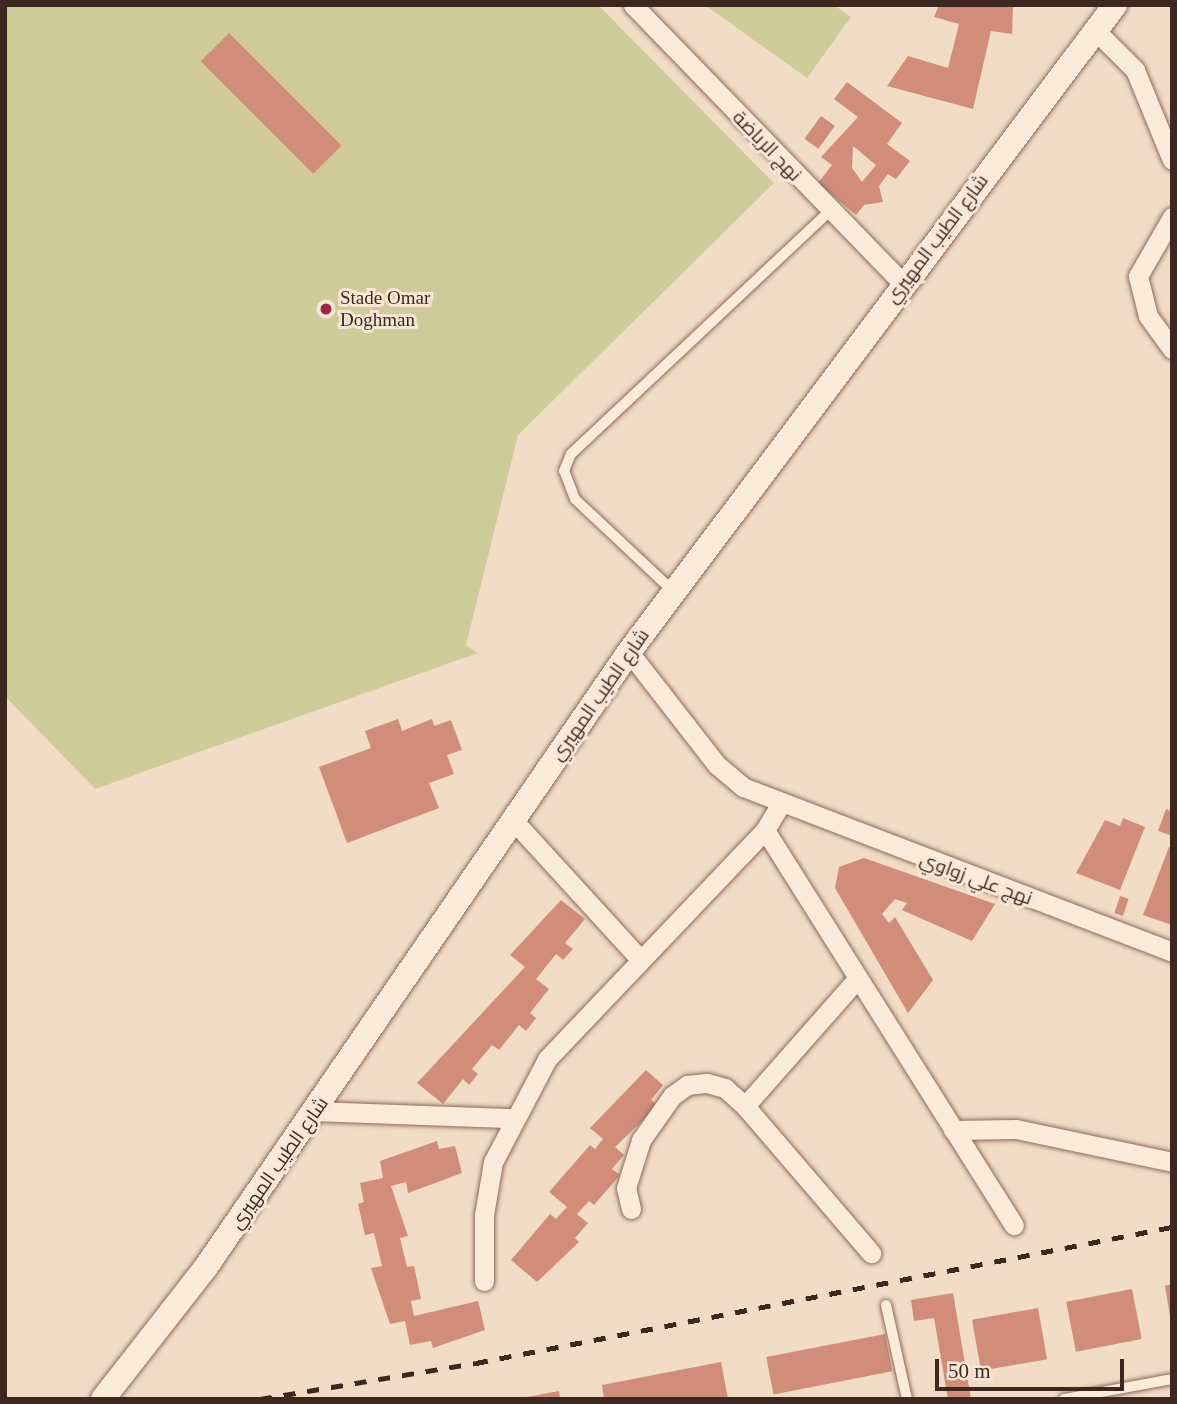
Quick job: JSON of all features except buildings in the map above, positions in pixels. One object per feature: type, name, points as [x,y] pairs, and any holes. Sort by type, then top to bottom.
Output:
[{"type":"street","name":"نهج الرياضة","points":[[633,5],[903,284]]},
{"type":"street","name":"شارع الطيب المهيري","points":[[103,1399],[316,1111],[629,652],[1115,5]]},
{"type":"street","points":[[1095,30],[1135,70],[1172,160]]},
{"type":"street","points":[[1172,217],[1138,276],[1148,316],[1172,349]]},
{"type":"street","name":"نهج علي زواوي","points":[[629,652],[717,765],[780,806],[1172,951]]},
{"type":"street","points":[[484,1281],[484,1215],[493,1162],[511,1118],[547,1059],[639,958],[765,830],[780,806]]},
{"type":"street","points":[[513,820],[639,958]]},
{"type":"street","points":[[765,830],[1014,1225]]},
{"type":"street","points":[[745,1106],[857,979]]},
{"type":"street","points":[[631,1209],[631,1163],[673,1096],[688,1085],[707,1083],[725,1088],[745,1106],[871,1253]]},
{"type":"street","points":[[316,1111],[511,1118]]},
{"type":"street","points":[[954,1130],[1016,1129],[1172,1162]]},
{"type":"lane","points":[[673,592],[575,499],[564,471],[571,454],[830,211]]},
{"type":"lane","points":[[886,1305],[907,1399]]},
{"type":"lane","points":[[1064,1399],[1172,1379]]},
{"type":"shaded area","name":"Stade Omar Doghman","points":[[5,5],[598,5],[774,183],[518,435],[466,645],[478,653],[95,789],[5,696]]},
{"type":"shaded area","points":[[705,5],[834,5],[851,17],[807,78]]},
{"type":"railway","points":[[260,1399],[476,1363],[1172,1227]]},
{"type":"place","name":"Stade Omar Doghman","points":[[326,309]]}]
